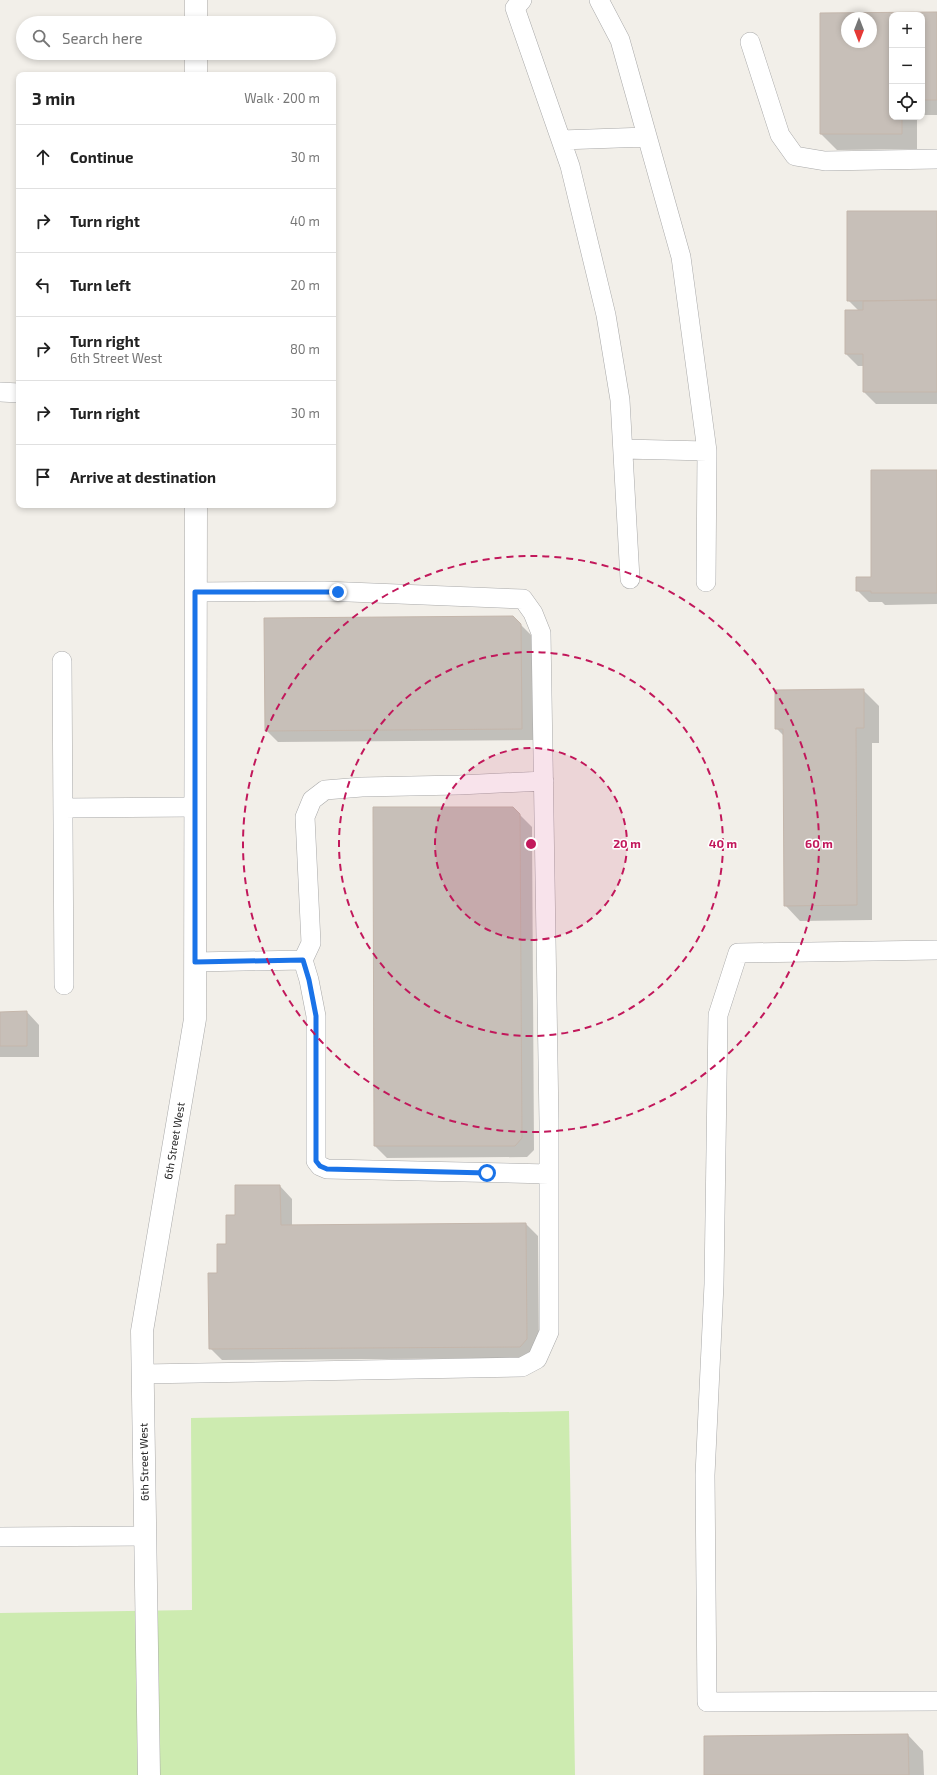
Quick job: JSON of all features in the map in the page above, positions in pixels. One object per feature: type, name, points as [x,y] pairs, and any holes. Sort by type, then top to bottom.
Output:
[{"type":"street","points":[[196,0],[196,16]]},
{"type":"street","points":[[196,60],[196,72]]},
{"type":"street","name":"6th Street West","points":[[149,1775],[142,1331],[195,1019],[196,508]]},
{"type":"lane","points":[[522,0],[515,8],[570,166],[606,315],[620,400],[630,579]]},
{"type":"lane","points":[[599,0],[620,40],[681,257],[707,451],[706,582]]},
{"type":"lane","points":[[750,42],[780,136],[795,156],[825,161],[937,159]]},
{"type":"lane","points":[[561,140],[647,136]]},
{"type":"lane","points":[[0,392],[16,393]]},
{"type":"lane","points":[[623,449],[707,451]]},
{"type":"lane","points":[[143,1374],[522,1367],[537,1359],[549,1332],[549,1174],[541,633],[532,613],[523,599],[324,591],[195,592]]},
{"type":"lane","points":[[62,661],[64,985]]},
{"type":"lane","points":[[544,781],[362,786],[326,790],[312,800],[305,817],[311,943],[303,960],[309,980],[316,1016],[316,1161],[320,1166],[327,1169],[549,1174]]},
{"type":"lane","points":[[63,808],[195,807]]},
{"type":"lane","points":[[937,950],[738,953],[718,1015],[714,1284],[705,1475],[708,1702],[937,1701]]},
{"type":"lane","points":[[195,962],[303,960]]},
{"type":"lane","points":[[0,1537],[145,1536]]},
{"type":"green space","points":[[569,1411],[575,1775],[0,1775],[0,1613],[192,1610],[191,1418]]},
{"type":"building","points":[[889,12],[889,120],[902,120],[902,134],[820,134],[820,13],[841,13],[841,48],[877,48],[877,13]]},
{"type":"building","points":[[925,12],[937,12],[937,100],[925,100]]},
{"type":"building","points":[[847,211],[937,211],[937,300],[847,301]]},
{"type":"building","points":[[937,300],[937,392],[863,392],[863,354],[845,354],[845,310],[863,310],[863,301]]},
{"type":"building","points":[[871,470],[937,470],[937,593],[871,593],[871,591],[856,591],[856,577],[871,577]]},
{"type":"building","points":[[513,616],[521,624],[522,729],[265,731],[264,618]]},
{"type":"building","points":[[864,689],[864,728],[856,728],[857,905],[784,906],[783,729],[775,729],[775,690]]},
{"type":"building","points":[[373,807],[513,807],[520,814],[522,1138],[515,1146],[374,1146]]},
{"type":"building","points":[[27,1011],[27,1046],[0,1046],[0,1012]]},
{"type":"building","points":[[235,1185],[280,1185],[281,1225],[526,1223],[527,1339],[520,1347],[209,1349],[208,1273],[217,1273],[217,1244],[226,1244],[226,1215],[235,1215]]},
{"type":"building","points":[[908,1734],[909,1775],[704,1775],[704,1736]]},
{"type":"route","points":[[338,592],[195,592],[195,962],[303,960],[309,980],[316,1016],[316,1161],[320,1166],[327,1169],[487,1173]]}]
